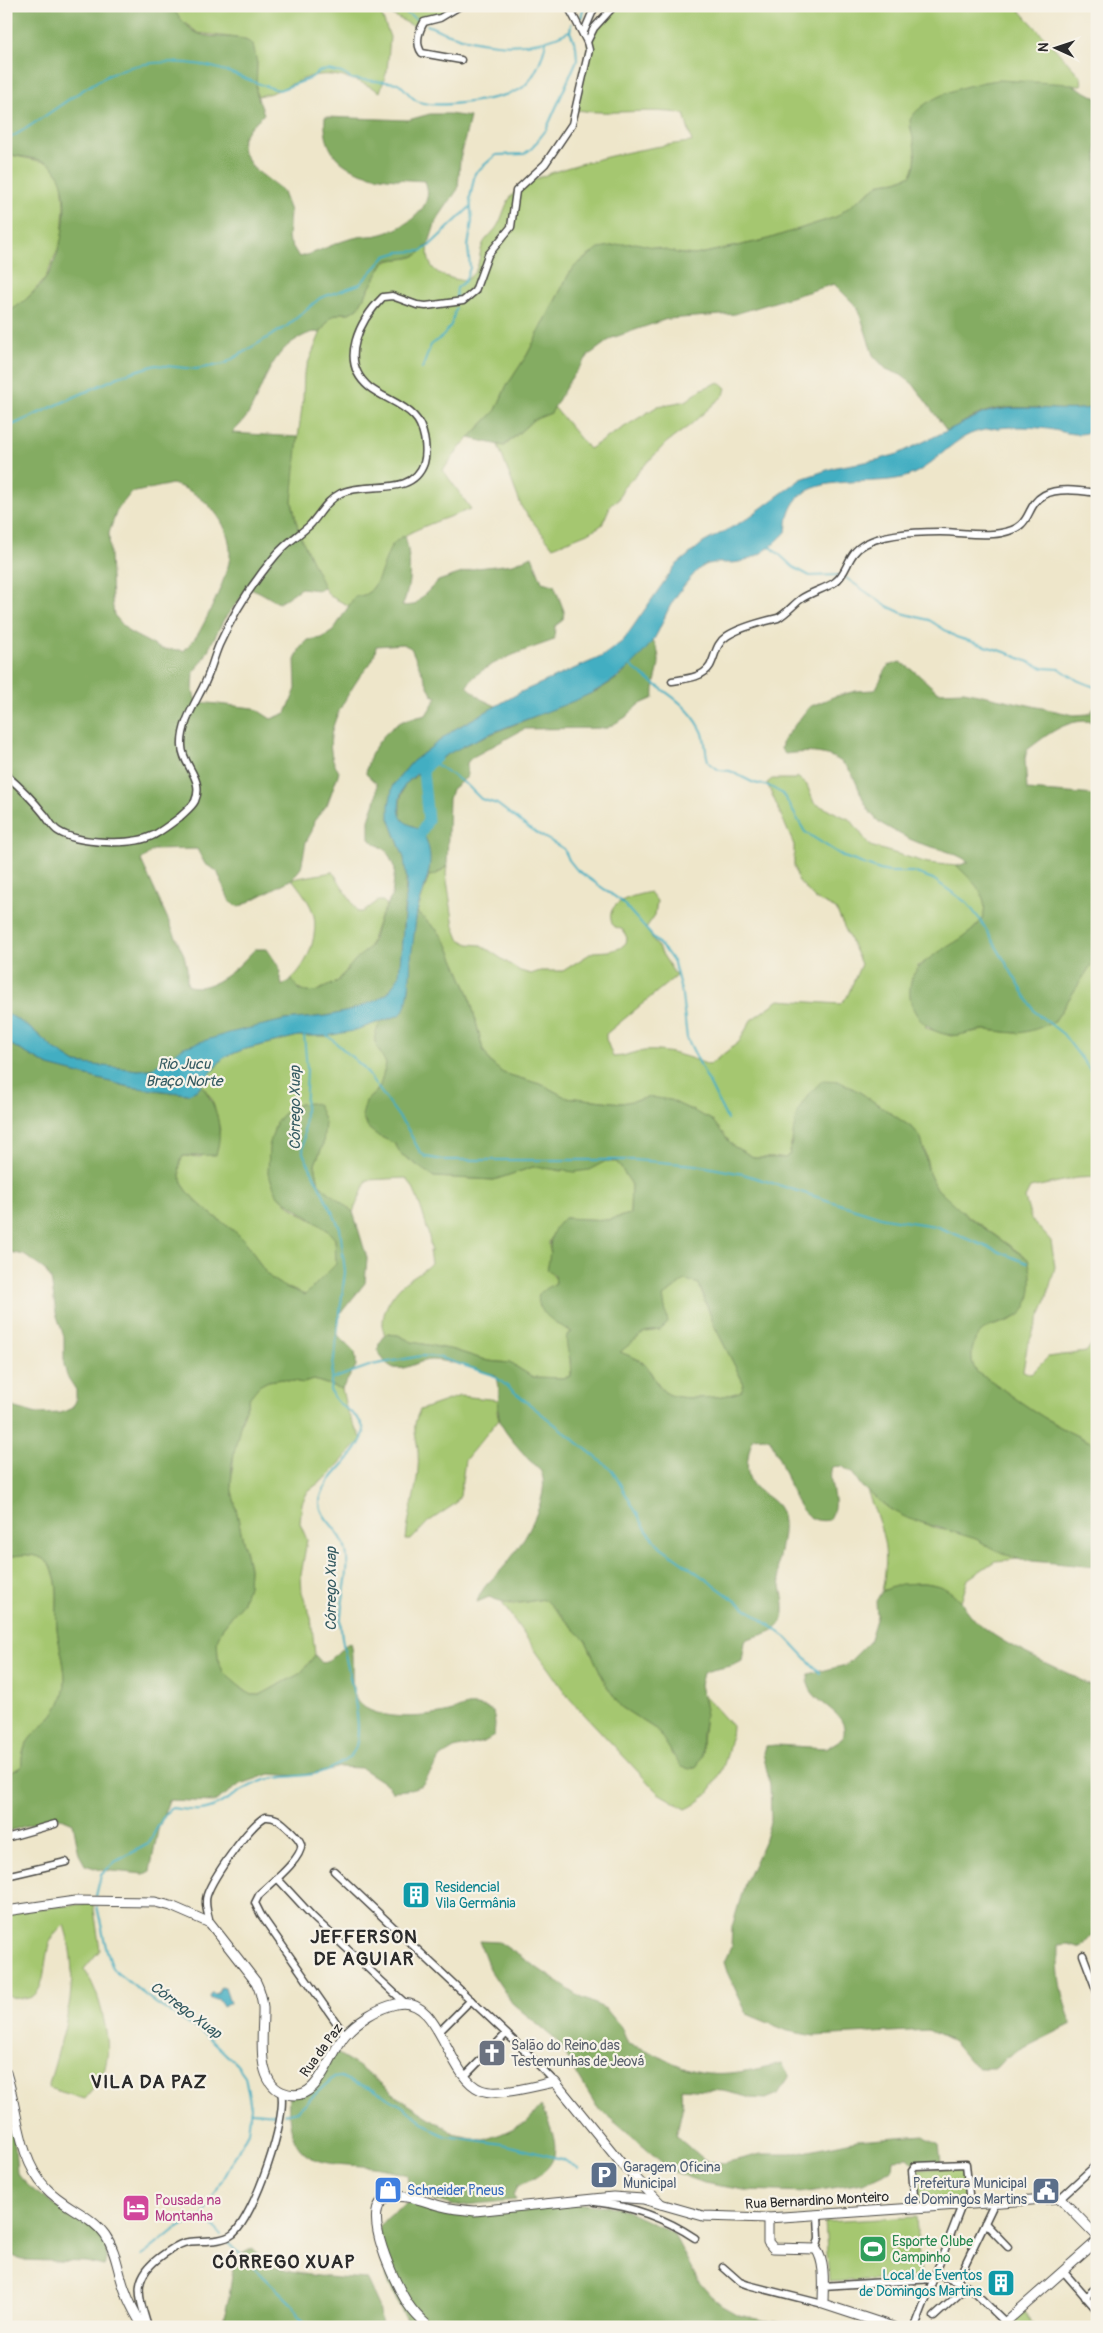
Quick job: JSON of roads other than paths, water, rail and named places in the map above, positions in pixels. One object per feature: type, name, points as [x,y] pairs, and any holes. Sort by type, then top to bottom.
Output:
[{"type":"main road","points":[[6,1911],[75,1901],[155,1902],[172,1906],[210,1922],[256,1982],[261,1993],[263,2009],[261,2051],[267,2073],[273,2085],[281,2092]]},
{"type":"main road","points":[[405,2003],[424,2012],[439,2032],[464,2077],[473,2086],[489,2092],[555,2082],[621,2163],[662,2204]]},
{"type":"main road","name":"Rua da Paz","points":[[281,2092],[300,2094],[311,2088],[320,2078],[345,2035],[369,2016],[384,2008],[405,2003]]},
{"type":"main road","points":[[6,2074],[25,2149],[33,2171],[46,2188],[76,2211],[91,2219],[106,2236],[126,2292],[143,2327]]},
{"type":"main road","name":"Rua Bernardino Monteiro","points":[[429,2327],[409,2306],[388,2262],[377,2224],[376,2213],[380,2203],[388,2198],[400,2196],[459,2210],[475,2210],[577,2199],[630,2197],[703,2216],[768,2218],[1060,2198]]},
{"type":"main road","points":[[1060,2198],[1097,2236]]},
{"type":"main road","points":[[768,2218],[768,2242],[773,2248],[816,2249],[822,2263],[824,2304],[893,2327]]},
{"type":"main road","points":[[1003,2324],[1097,2241]]},
{"type":"street","points":[[460,6],[440,18],[424,22],[418,40],[418,47],[422,53],[461,60]]},
{"type":"street","points":[[6,775],[43,812],[53,828],[60,833],[88,840],[113,842],[143,839],[154,835],[187,811],[195,801],[197,786],[195,775],[183,753],[183,736],[191,708],[204,686],[220,643],[244,601],[276,555],[314,520],[335,497],[353,489],[408,483],[415,478],[424,461],[424,440],[419,422],[414,415],[369,387],[355,369],[357,334],[366,316],[383,297],[387,296],[426,306],[463,301],[475,291],[488,255],[511,227],[516,191],[545,164],[572,124],[588,58],[587,42],[568,6]]},
{"type":"street","points":[[583,34],[595,6]]},
{"type":"street","points":[[587,42],[594,28],[614,6]]},
{"type":"street","points":[[672,681],[690,679],[704,672],[710,666],[715,650],[726,637],[778,618],[800,600],[835,582],[849,558],[859,548],[868,543],[892,536],[939,532],[982,536],[1003,533],[1024,524],[1043,495],[1072,491],[1097,493]]},
{"type":"street","points":[[210,1922],[206,1904],[210,1889],[245,1836],[265,1817],[276,1818],[294,1834],[301,1844],[297,1858],[259,1895],[255,1903],[256,1908],[345,2035]]},
{"type":"street","points":[[6,1838],[55,1824]]},
{"type":"street","points":[[6,1876],[66,1862]]},
{"type":"street","points":[[334,1871],[555,2082]]},
{"type":"street","points":[[278,1878],[313,1917],[405,2003]]},
{"type":"street","points":[[1083,1955],[1097,1992]]},
{"type":"street","points":[[439,2032],[471,2000]]},
{"type":"street","points":[[464,2077],[506,2034]]},
{"type":"street","points":[[148,2327],[139,2295],[144,2271],[155,2260],[175,2246],[186,2242],[223,2239],[232,2234],[248,2211],[268,2164],[282,2116],[281,2092]]},
{"type":"street","points":[[914,2208],[912,2170],[915,2166],[966,2164],[966,2204],[914,2327]]},
{"type":"street","points":[[1060,2198],[1097,2164]]},
{"type":"street","points":[[577,2199],[627,2208],[676,2226],[695,2238]]},
{"type":"street","points":[[957,2281],[995,2202]]},
{"type":"street","points":[[816,2249],[819,2238],[818,2215]]},
{"type":"street","points":[[984,2223],[1008,2247]]},
{"type":"street","points":[[724,2267],[740,2282],[748,2285],[824,2304]]},
{"type":"street","points":[[1063,2271],[1097,2310]]},
{"type":"street","points":[[823,2286],[934,2276],[957,2281],[968,2286],[1003,2324]]},
{"type":"street","points":[[934,2317],[968,2286]]},
{"type":"street","points":[[1085,2297],[1097,2287]]},
{"type":"water","name":"Rio Jucu Braço Norte","points":[[1097,407],[1097,431],[1076,434],[1048,429],[1005,427],[980,431],[970,434],[953,444],[913,474],[898,479],[881,481],[843,482],[809,490],[797,499],[788,516],[786,532],[765,551],[746,560],[734,563],[708,564],[699,569],[674,600],[656,636],[647,649],[622,674],[581,698],[470,743],[431,764],[411,778],[402,791],[399,811],[404,821],[421,831],[427,842],[430,861],[417,912],[407,1002],[400,1015],[353,1031],[327,1036],[298,1036],[242,1050],[223,1058],[197,1090],[188,1094],[130,1087],[49,1066],[6,1042],[6,1012],[34,1031],[54,1049],[76,1063],[138,1070],[151,1069],[184,1047],[229,1033],[285,1020],[327,1016],[349,1011],[377,1000],[388,993],[399,976],[407,882],[404,858],[389,818],[389,805],[393,785],[412,762],[455,729],[521,692],[601,657],[623,641],[675,566],[703,543],[745,520],[801,479],[836,467],[877,460],[898,454],[984,413],[1012,408],[1083,409]]},
{"type":"water","points":[[221,1987],[225,1988],[230,2003],[223,2007],[219,1999],[211,1999],[210,1997],[212,1993],[217,1994]]},
{"type":"waterway","points":[[394,6],[418,20]]},
{"type":"waterway","points":[[581,18],[584,6]]},
{"type":"waterway","points":[[456,297],[457,288],[465,281],[470,268],[468,247],[472,221],[470,198],[475,173],[496,155],[524,154],[532,148],[546,130],[577,60],[576,46],[570,32],[571,24]]},
{"type":"waterway","points":[[427,25],[461,38],[498,44],[535,43],[569,31]]},
{"type":"waterway","points":[[6,140],[97,82],[127,68],[145,64],[165,62],[203,65],[279,90],[309,79],[320,71],[328,70],[342,73],[352,79],[398,83],[417,101],[453,104],[502,96],[522,88],[531,79],[538,67],[546,41]]},
{"type":"waterway","points":[[6,428],[125,374],[156,365],[196,369],[224,364],[287,326],[320,298],[360,284],[386,256],[399,252],[421,251],[428,247],[470,207]]},
{"type":"waterway","points":[[422,369],[431,345],[443,336],[451,325],[456,308]]},
{"type":"waterway","points":[[770,546],[793,567],[810,576],[838,575]]},
{"type":"waterway","points":[[846,578],[885,605],[902,613],[929,620],[956,637],[1005,652],[1043,668],[1060,669],[1077,680],[1097,688]]},
{"type":"waterway","points":[[629,664],[677,701],[694,718],[703,733],[709,763],[719,770],[730,771],[754,783],[769,786],[783,794],[805,832],[844,857],[880,870],[913,872],[933,879],[967,903],[981,921],[1035,1012],[1063,1034],[1097,1079]]},
{"type":"waterway","name":"Rio Jucu Braço Norte","points":[[415,845],[428,820],[423,772],[427,765],[436,758]]},
{"type":"waterway","points":[[436,761],[437,765],[467,785],[481,799],[497,804],[530,829],[564,849],[569,860],[577,870],[621,901],[668,954],[674,963],[682,995],[687,1038],[727,1119]]},
{"type":"waterway","name":"Córrego Xuap","points":[[96,1896],[101,1875],[115,1862],[148,1844],[165,1814],[171,1808],[201,1810],[217,1805],[260,1782],[328,1770],[344,1761],[353,1753],[358,1737],[356,1707],[341,1629],[341,1609],[347,1557],[343,1541],[326,1519],[320,1502],[327,1484],[355,1450],[364,1432],[359,1420],[338,1402],[330,1390],[345,1272],[340,1228],[303,1153],[307,1069],[304,1034]]},
{"type":"waterway","points":[[327,1035],[363,1067],[407,1128],[420,1152],[426,1157],[443,1160],[634,1160],[696,1165],[743,1174],[884,1218],[935,1226],[1027,1263]]},
{"type":"waterway","points":[[332,1379],[372,1365],[421,1356],[438,1357],[493,1375],[612,1470],[647,1531],[661,1547],[786,1637],[820,1673]]},
{"type":"waterway","name":"Córrego Xuap","points":[[97,1906],[107,1952],[112,1966],[117,1973],[157,2004],[207,2036],[237,2065],[245,2076],[251,2107],[248,2132],[203,2215]]},
{"type":"waterway","points":[[285,2114],[297,2111],[333,2078],[341,2077],[376,2091],[402,2106],[435,2131],[446,2136],[503,2144],[561,2159],[578,2168]]},
{"type":"waterway","points":[[251,2112],[277,2114]]},
{"type":"waterway","points":[[203,2215],[221,2235]]},
{"type":"waterway","points":[[142,2256],[174,2230],[203,2215]]},
{"type":"waterway","points":[[228,2242],[294,2306],[303,2327]]},
{"type":"waterway","points":[[300,2318],[311,2327]]},
{"type":"place","name":"Residencial Vila Germânia","points":[[416,1895]]},
{"type":"place","name":"Salão do Reino das Testemunhas de Jeová","points":[[492,2053]]},
{"type":"place","name":"Garagem Oficina Municipal","points":[[604,2175]]},
{"type":"place","name":"Schneider Pneus","points":[[388,2190]]},
{"type":"place","name":"Prefeitura Municipal de Domingos Martins","points":[[1046,2191]]},
{"type":"place","name":"Pousada na Montanha","points":[[136,2208]]},
{"type":"place","name":"Esporte Clube Campinho","points":[[873,2249]]},
{"type":"place","name":"Local de Eventos de Domingos Martins","points":[[1001,2283]]},
{"type":"district","name":"JEFFERSON DE AGUIAR","points":[[364,1947]]},
{"type":"district","name":"VILA DA PAZ","points":[[149,2081]]},
{"type":"district","name":"CÓRREGO XUAP","points":[[284,2261]]}]
